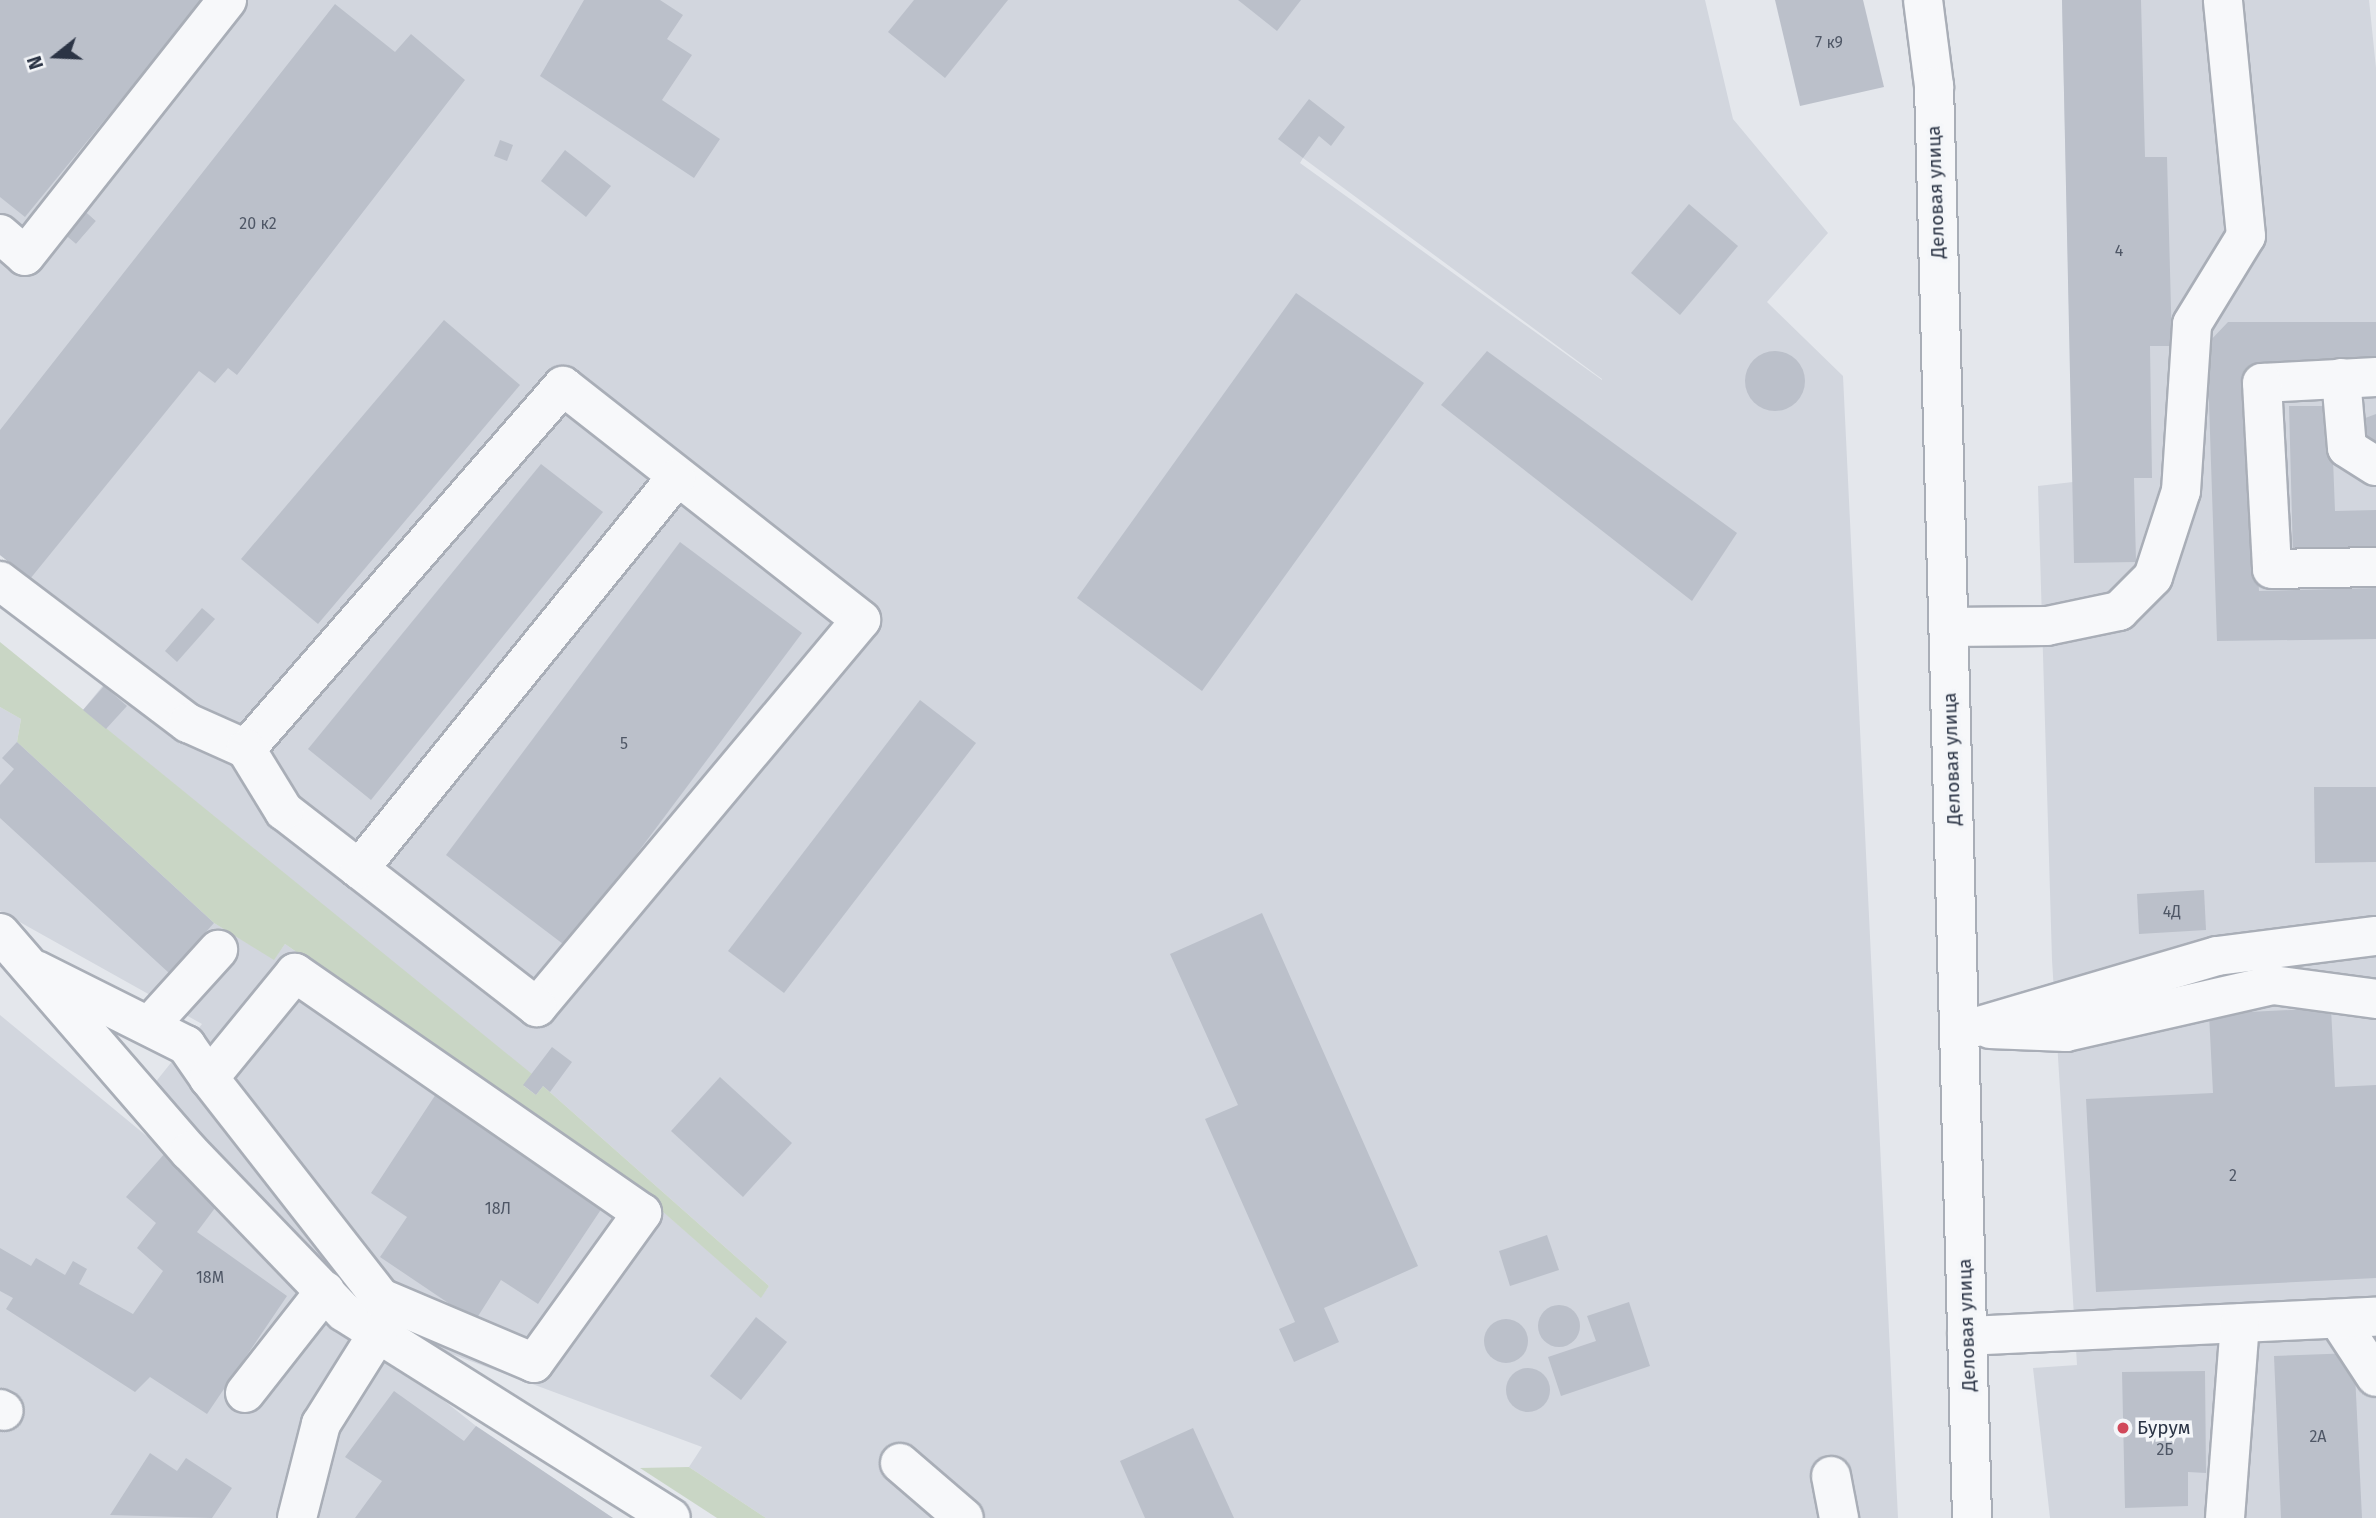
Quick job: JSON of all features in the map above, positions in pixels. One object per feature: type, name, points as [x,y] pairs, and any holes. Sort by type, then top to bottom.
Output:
[{"type":"street","points":[[0,234],[25,256],[227,0]]},
{"type":"street","name":"Деловая улица","points":[[1923,0],[1934,86],[1948,627],[1972,1030],[1967,1336],[1972,1518]]},
{"type":"street","points":[[1948,627],[2047,626],[2119,611],[2153,577],[2181,491],[2192,324],[2246,236],[2223,0]]},
{"type":"street","points":[[2376,466],[2347,448],[2358,377],[2262,383],[2272,569],[2376,566]]},
{"type":"street","points":[[0,581],[188,723],[246,749],[284,811],[537,1007],[861,620],[676,478],[564,386],[246,749]]},
{"type":"street","points":[[359,869],[676,478]]},
{"type":"street","points":[[0,933],[36,970],[189,1151],[325,1291],[378,1333],[671,1518]]},
{"type":"street","points":[[1972,1030],[2217,956],[2376,936]]},
{"type":"street","points":[[149,1026],[218,950]]},
{"type":"street","points":[[36,970],[186,1045],[209,1078],[381,1298],[534,1363],[642,1213],[295,973],[209,1078]]},
{"type":"street","points":[[1972,1030],[2031,1036],[2066,1032],[2273,985],[2376,999]]},
{"type":"street","points":[[245,1393],[325,1291]]},
{"type":"street","points":[[1967,1336],[2376,1318]]},
{"type":"street","points":[[2338,1319],[2376,1377]]},
{"type":"street","points":[[2225,1518],[2240,1324]]},
{"type":"street","points":[[298,1518],[321,1424],[378,1333]]},
{"type":"street","points":[[900,1463],[964,1518]]},
{"type":"street","points":[[1831,1476],[1839,1518]]},
{"type":"shaded area","points":[[0,0],[1705,0],[1733,119],[1828,233],[1767,302],[1843,376],[1898,1518],[766,1518],[689,1467],[702,1447],[430,1346],[353,1300],[154,1084],[202,1024],[0,911],[0,707],[21,719],[17,742],[214,923],[274,959],[285,944],[629,1182],[761,1297],[769,1286],[543,1086],[536,1095],[523,1085],[531,1074],[83,710],[130,652],[0,555]],"holes":[[[1303,158],[1602,379],[1602,380],[1300,163]],[[78,205],[96,221],[76,244],[57,228]]]},
{"type":"shaded area","points":[[2062,0],[2369,0],[2376,68],[2376,1518],[2050,1518],[2033,1368],[2077,1365],[2052,960],[2038,486],[2073,482]]},
{"type":"shaded area","points":[[0,1015],[166,1152],[283,1273],[476,1426],[613,1518],[0,1518]]},
{"type":"green space","points":[[0,642],[532,1074],[524,1086],[536,1095],[543,1086],[769,1286],[761,1298],[629,1182],[285,944],[274,960],[214,923],[17,742],[21,719],[0,707]]},
{"type":"green space","points":[[689,1467],[766,1518],[717,1518],[640,1468]]},
{"type":"building","points":[[0,0],[203,0],[25,217],[0,197]]},
{"type":"building","points":[[584,0],[660,0],[683,15],[667,39],[692,55],[662,100],[720,139],[694,178],[540,76]]},
{"type":"building","points":[[914,0],[1008,0],[945,78],[888,32]]},
{"type":"building","points":[[1238,0],[1301,0],[1277,31]]},
{"type":"building","points":[[1775,0],[1863,0],[1884,87],[1800,106]]},
{"type":"building","points":[[2062,0],[2141,0],[2145,157],[2167,157],[2172,346],[2150,346],[2152,478],[2134,478],[2136,562],[2074,563]]},
{"type":"building","points":[[335,4],[395,52],[411,34],[465,80],[237,375],[228,368],[215,383],[199,371],[30,579],[0,555],[0,430]]},
{"type":"building","points":[[1309,99],[1345,127],[1331,146],[1319,136],[1303,158],[1278,139]]},
{"type":"building","points":[[500,140],[513,145],[507,161],[494,156]]},
{"type":"building","points":[[565,150],[611,186],[586,217],[541,181]]},
{"type":"building","points":[[1689,204],[1738,246],[1680,315],[1631,273]]},
{"type":"building","points":[[78,205],[96,221],[76,244],[57,228]]},
{"type":"building","points":[[1296,293],[1424,383],[1202,691],[1077,598]]},
{"type":"building","points":[[444,320],[520,385],[318,624],[241,559]]},
{"type":"building","points":[[2228,322],[2376,322],[2376,364],[2247,368],[2259,591],[2376,588],[2376,639],[2217,641],[2207,344]]},
{"type":"building","points":[[1487,351],[1737,533],[1692,601],[1441,405]]},
{"type":"building","points":[[1769,351],[1781,351],[1797,359],[1803,369],[1803,393],[1797,403],[1781,411],[1769,411],[1753,403],[1745,387],[1745,375],[1753,359]]},
{"type":"building","points":[[2289,406],[2331,406],[2335,511],[2376,510],[2376,554],[2293,556]]},
{"type":"building","points":[[2376,414],[2376,456],[2360,420]]},
{"type":"building","points":[[541,464],[603,512],[371,800],[308,749]]},
{"type":"building","points":[[680,542],[802,633],[567,947],[446,855]]},
{"type":"building","points":[[202,608],[215,619],[177,662],[165,651]]},
{"type":"building","points":[[104,686],[127,706],[106,729],[83,710]]},
{"type":"building","points":[[920,700],[976,743],[784,993],[728,951]]},
{"type":"building","points":[[17,742],[214,923],[169,973],[0,818],[0,785],[14,769],[2,758]]},
{"type":"building","points":[[2314,787],[2376,787],[2376,862],[2315,863]]},
{"type":"building","points":[[2204,890],[2206,930],[2139,934],[2137,894]]},
{"type":"building","points":[[1262,913],[1418,1266],[1324,1308],[1339,1342],[1294,1362],[1279,1329],[1295,1322],[1205,1119],[1238,1105],[1170,954]]},
{"type":"building","points":[[2331,1008],[2335,1087],[2376,1085],[2376,1278],[2096,1292],[2086,1099],[2213,1093],[2209,1014]]},
{"type":"building","points":[[552,1047],[572,1062],[550,1092],[543,1086],[536,1095],[523,1085]]},
{"type":"building","points":[[720,1077],[792,1143],[743,1197],[671,1131]]},
{"type":"building","points":[[438,1091],[606,1202],[538,1304],[501,1280],[475,1321],[380,1257],[407,1217],[371,1193]]},
{"type":"building","points":[[166,1152],[218,1204],[197,1232],[287,1296],[207,1414],[150,1377],[135,1392],[6,1309],[13,1298],[0,1291],[0,1248],[31,1266],[36,1258],[65,1275],[73,1261],[87,1269],[79,1284],[133,1314],[163,1271],[137,1248],[156,1223],[126,1197]]},
{"type":"building","points":[[1547,1235],[1559,1270],[1510,1286],[1499,1251]]},
{"type":"building","points":[[1629,1302],[1650,1366],[1561,1396],[1548,1357],[1596,1341],[1587,1316]]},
{"type":"building","points":[[1559,1305],[1574,1311],[1580,1326],[1574,1341],[1559,1347],[1544,1341],[1538,1326],[1544,1311]]},
{"type":"building","points":[[756,1317],[787,1342],[741,1400],[710,1376]]},
{"type":"building","points":[[1506,1319],[1521,1326],[1528,1341],[1521,1356],[1506,1363],[1491,1356],[1484,1341],[1491,1326]]},
{"type":"building","points":[[2354,1353],[2362,1518],[2281,1518],[2274,1356]]},
{"type":"building","points":[[1528,1368],[1543,1375],[1550,1390],[1543,1405],[1528,1412],[1513,1405],[1506,1390],[1513,1375]]},
{"type":"building","points":[[2205,1371],[2206,1473],[2188,1472],[2188,1506],[2125,1508],[2122,1372]]},
{"type":"building","points":[[394,1391],[464,1441],[476,1426],[613,1518],[355,1518],[382,1481],[345,1457]]},
{"type":"building","points":[[1193,1428],[1234,1518],[1145,1518],[1120,1461]]},
{"type":"building","points":[[150,1453],[177,1471],[186,1458],[232,1488],[212,1518],[110,1515]]},
{"type":"place","name":"Бурум","points":[[2123,1428]]}]
